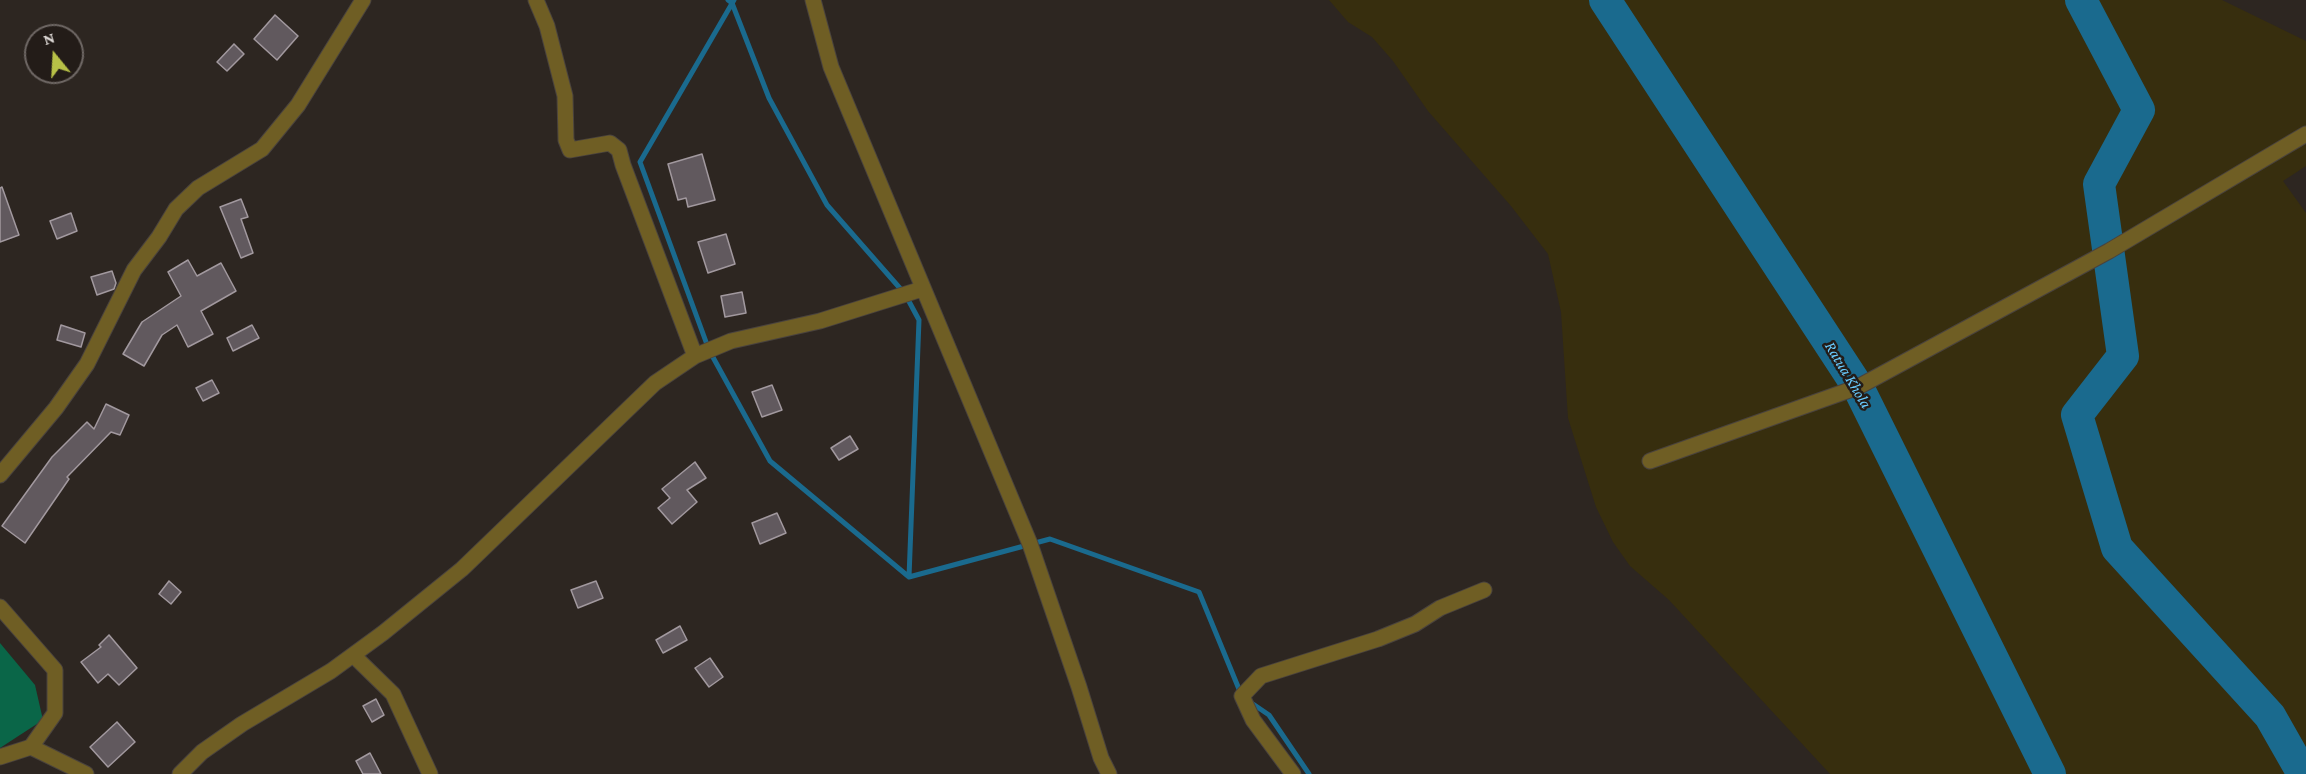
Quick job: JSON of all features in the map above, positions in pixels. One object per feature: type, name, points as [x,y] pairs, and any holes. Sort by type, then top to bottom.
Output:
[{"type":"street","points":[[0,476],[49,418],[87,364],[134,270],[159,237],[176,208],[198,189],[262,149],[298,105],[363,0]]},
{"type":"street","points":[[536,0],[547,26],[565,96],[566,140],[570,150],[610,143],[619,150],[695,356]]},
{"type":"street","points":[[813,0],[831,67],[1030,544],[1101,758],[1109,774]]},
{"type":"street","points":[[1650,461],[1858,387],[2109,251],[2306,134]]},
{"type":"street","points":[[180,774],[202,752],[242,724],[331,671],[462,569],[655,383],[695,356],[732,341],[820,321],[922,289]]},
{"type":"street","points":[[1293,774],[1253,720],[1242,696],[1261,676],[1378,639],[1415,624],[1440,608],[1484,590]]},
{"type":"street","points":[[0,607],[55,670],[55,713],[31,747],[0,757]]},
{"type":"street","points":[[353,655],[393,694],[430,774]]},
{"type":"street","points":[[31,747],[86,774]]},
{"type":"green space","points":[[0,643],[35,685],[43,720],[0,748]]},
{"type":"sand","points":[[1329,0],[2222,0],[2306,41],[2306,166],[2283,181],[2306,213],[2306,774],[1830,774],[1669,600],[1630,566],[1613,542],[1596,507],[1568,418],[1561,312],[1548,254],[1511,206],[1428,111],[1393,61],[1372,37],[1348,22]]},
{"type":"building","points":[[275,15],[298,36],[277,60],[254,39]]},
{"type":"building","points":[[234,44],[244,54],[227,71],[217,62]]},
{"type":"building","points":[[702,154],[715,200],[688,207],[686,198],[678,200],[668,164]]},
{"type":"building","points":[[2,187],[19,235],[0,242],[0,188]]},
{"type":"building","points":[[241,199],[248,217],[241,219],[253,253],[241,258],[220,207]]},
{"type":"building","points":[[71,213],[77,231],[57,239],[50,221]]},
{"type":"building","points":[[726,234],[735,264],[708,273],[698,242]]},
{"type":"building","points":[[188,260],[197,276],[221,263],[236,291],[201,311],[213,334],[188,347],[177,325],[162,335],[144,366],[123,354],[142,322],[181,296],[168,272]]},
{"type":"building","points":[[112,271],[116,283],[114,289],[97,295],[91,277]]},
{"type":"building","points":[[742,292],[746,313],[725,317],[721,296]]},
{"type":"building","points":[[61,325],[85,333],[81,347],[57,340]]},
{"type":"building","points":[[252,325],[259,338],[233,351],[227,338]]},
{"type":"building","points":[[212,380],[219,393],[203,401],[196,388]]},
{"type":"building","points":[[772,385],[782,410],[762,417],[752,392]]},
{"type":"building","points":[[106,404],[129,415],[120,435],[111,432],[67,477],[69,479],[25,543],[2,526],[52,457],[87,422],[94,429]]},
{"type":"building","points":[[850,436],[858,449],[839,460],[831,448]]},
{"type":"building","points":[[695,462],[706,478],[687,490],[697,502],[672,524],[658,508],[670,498],[662,489]]},
{"type":"building","points":[[777,513],[786,533],[760,544],[752,523]]},
{"type":"building","points":[[169,581],[181,592],[171,604],[159,594]]},
{"type":"building","points":[[596,581],[603,598],[578,608],[571,590]]},
{"type":"building","points":[[680,626],[687,640],[663,653],[656,640]]},
{"type":"building","points":[[109,635],[137,668],[119,685],[108,674],[98,683],[81,662],[101,647],[99,645]]},
{"type":"building","points":[[710,658],[723,677],[709,687],[695,668]]},
{"type":"building","points":[[376,699],[384,715],[372,722],[363,706]]},
{"type":"building","points":[[117,722],[135,742],[108,767],[90,747]]},
{"type":"building","points":[[370,753],[381,774],[363,774],[356,761]]},
{"type":"waterway","points":[[728,0],[732,3],[769,98],[827,205],[905,294],[919,320],[909,577]]},
{"type":"waterway","points":[[734,0],[640,162],[709,350],[770,461],[909,577],[1050,539],[1199,592],[1241,694]]},
{"type":"waterway","name":"Ratua Khola","points":[[1605,0],[1858,387],[2050,774]]},
{"type":"waterway","points":[[2081,0],[2139,110],[2099,184],[2123,356],[2077,415],[2117,548],[2270,716],[2303,774]]},
{"type":"waterway","points":[[1250,702],[1269,715],[1309,774]]}]
